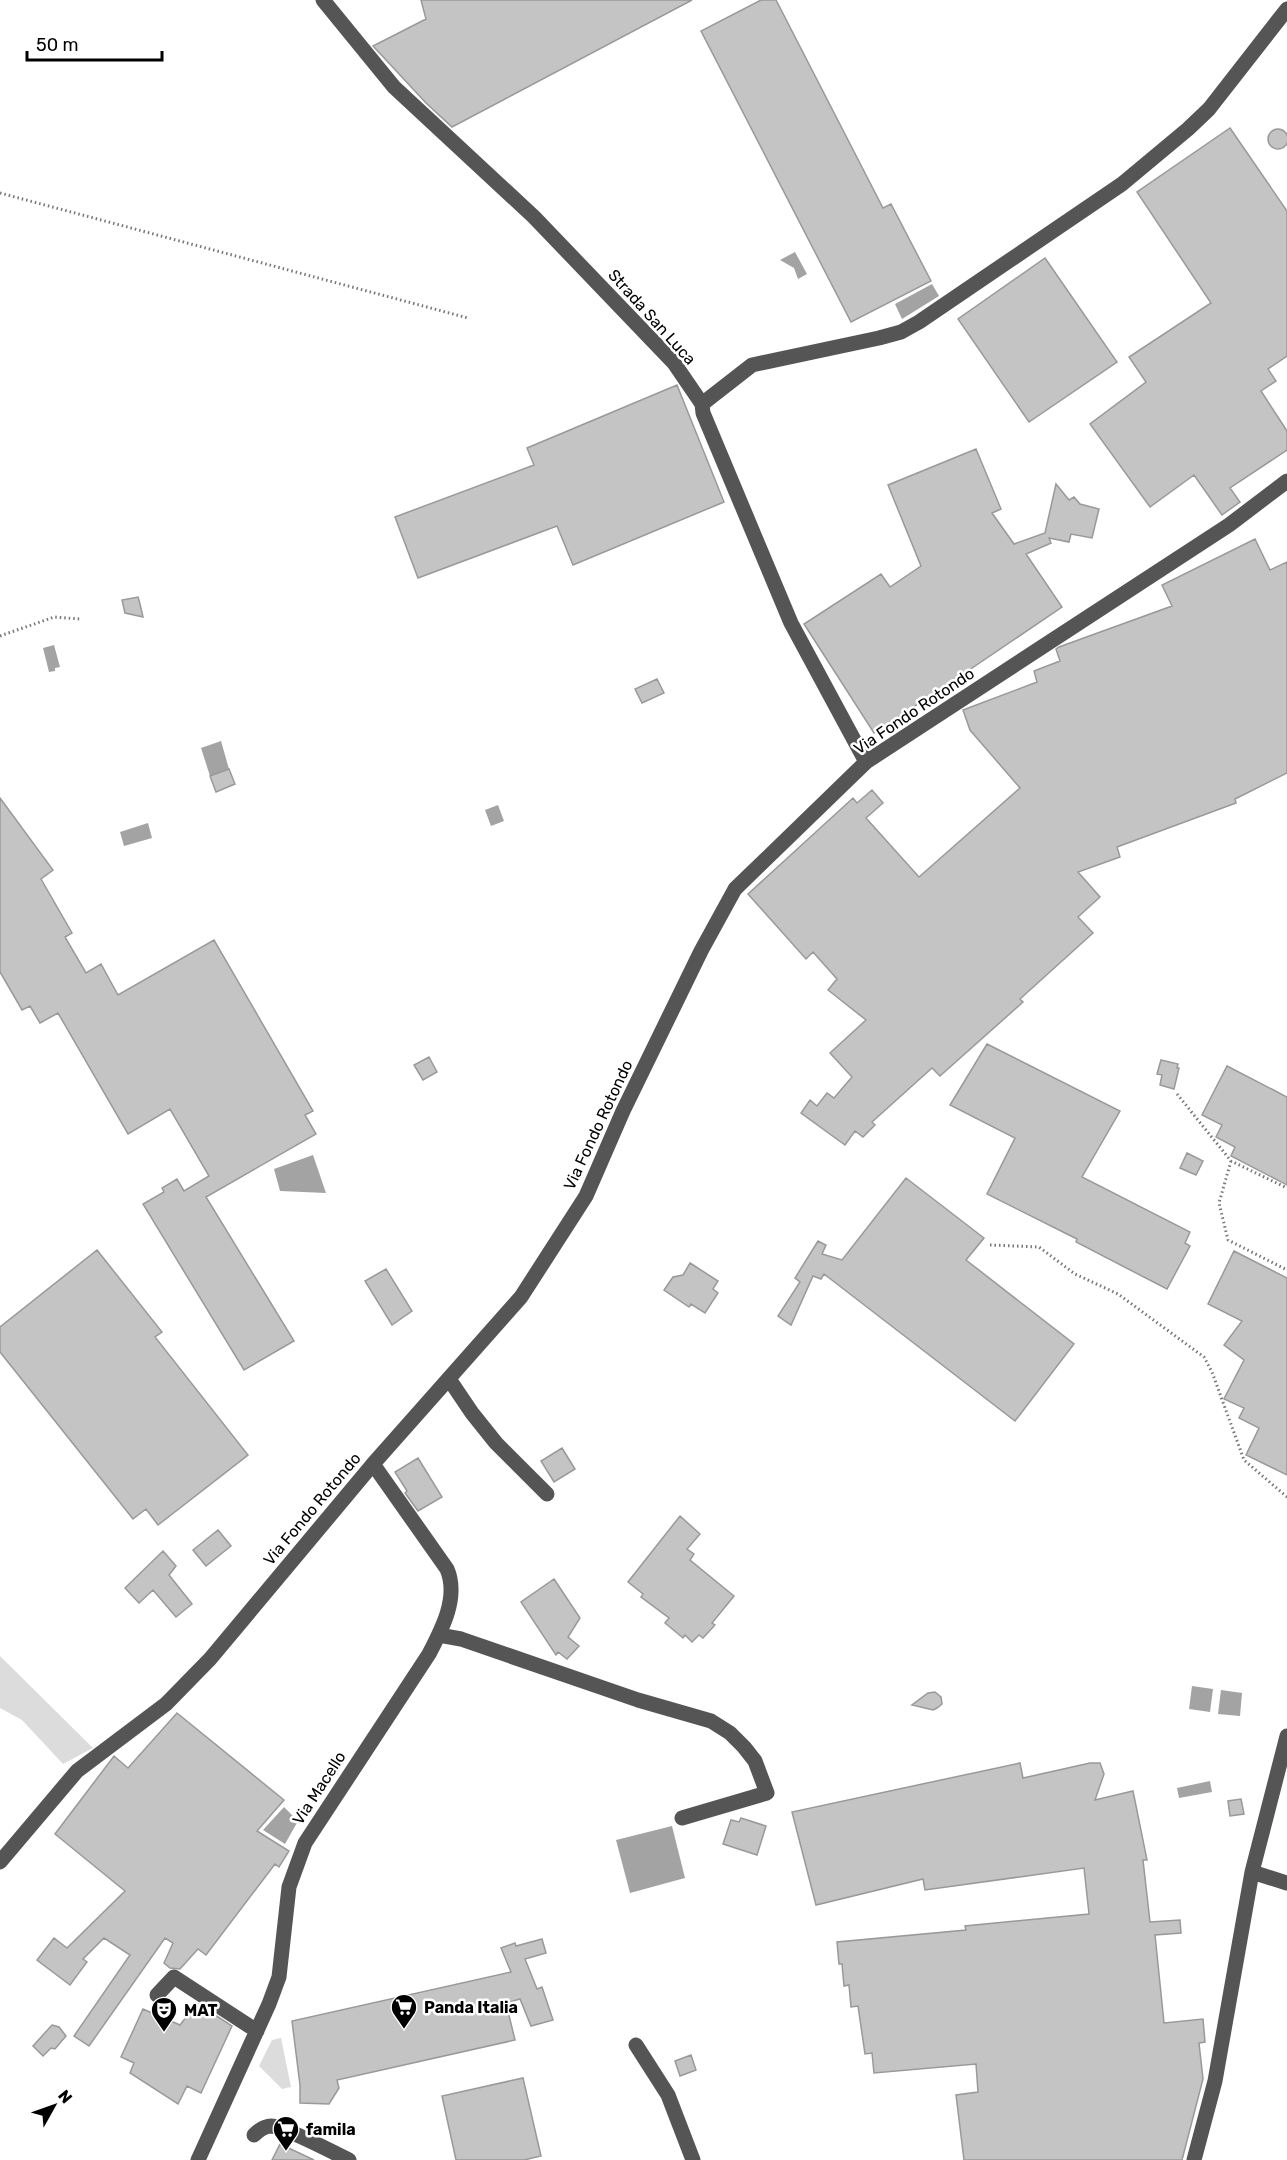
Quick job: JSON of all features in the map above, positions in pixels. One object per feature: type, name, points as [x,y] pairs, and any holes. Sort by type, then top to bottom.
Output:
[{"type":"street","name":"Strada San Luca","points":[[323,0],[394,87],[534,217],[674,363],[702,404],[703,413],[791,623],[866,762]]},
{"type":"street","points":[[702,404],[752,365],[879,338],[901,332],[919,322],[1122,184],[1188,129],[1209,109],[1287,9]]},
{"type":"street","name":"Via Fondo Rotondo","points":[[0,1862],[77,1771],[166,1704],[210,1659],[373,1464],[521,1298],[586,1196],[628,1100],[701,951],[735,889],[866,762],[1219,531],[1287,481]]},
{"type":"street","points":[[449,1379],[471,1413],[496,1443],[547,1494]]},
{"type":"street","name":"Via Macello","points":[[198,2160],[279,1977],[289,1887],[305,1843],[429,1654],[439,1635],[451,1601],[450,1574],[373,1464]]},
{"type":"street","points":[[439,1635],[461,1639],[638,1700],[711,1721],[730,1733],[755,1761],[767,1793],[682,1818]]},
{"type":"street","points":[[1194,2160],[1215,2081],[1252,1872],[1287,1736]]},
{"type":"street","points":[[1252,1872],[1287,1883]]},
{"type":"street","points":[[157,1995],[174,1977],[257,2031]]},
{"type":"street","points":[[636,2045],[668,2095],[693,2160]]},
{"type":"street","points":[[254,2134],[270,2126],[282,2129],[349,2160]]},
{"type":"path","points":[[0,192],[468,318]]},
{"type":"path","points":[[0,636],[54,617],[80,619]]},
{"type":"path","points":[[1177,1094],[1231,1161],[1287,1188]]},
{"type":"path","points":[[1231,1161],[1219,1203],[1228,1240],[1287,1270]]},
{"type":"path","points":[[990,1245],[1039,1247],[1075,1274],[1118,1294],[1204,1357],[1212,1372],[1244,1460],[1287,1497]]},
{"type":"shaded area","points":[[795,252],[807,274],[798,279],[794,268],[780,260]]},
{"type":"shaded area","points":[[932,284],[939,296],[902,319],[895,304]]},
{"type":"shaded area","points":[[54,645],[60,667],[49,672],[43,648]]},
{"type":"shaded area","points":[[221,741],[229,769],[210,776],[201,748]]},
{"type":"shaded area","points":[[498,805],[504,821],[491,826],[485,810]]},
{"type":"shaded area","points":[[148,823],[152,838],[124,846],[120,832]]},
{"type":"shaded area","points":[[313,1155],[326,1193],[280,1191],[274,1169]]},
{"type":"shaded area","points":[[0,1656],[93,1748],[63,1764],[22,1720],[0,1708]]},
{"type":"shaded area","points":[[1192,1686],[1213,1689],[1210,1712],[1189,1709]]},
{"type":"shaded area","points":[[1221,1690],[1242,1693],[1240,1716],[1218,1714]]},
{"type":"shaded area","points":[[1210,1781],[1212,1792],[1179,1798],[1177,1788]]},
{"type":"shaded area","points":[[284,1807],[298,1821],[285,1844],[263,1830]]},
{"type":"shaded area","points":[[672,1826],[685,1878],[630,1893],[616,1840]]},
{"type":"shaded area","points":[[281,2038],[291,2087],[282,2089],[259,2066],[272,2040]]},
{"type":"building","points":[[421,0],[692,0],[452,127],[426,103],[373,46],[426,19]]},
{"type":"building","points":[[761,0],[776,0],[883,208],[891,204],[931,281],[851,322],[701,31]]},
{"type":"building","points":[[1230,128],[1287,211],[1287,356],[1268,369],[1276,381],[1261,391],[1287,431],[1287,450],[1230,488],[1240,502],[1222,515],[1194,475],[1150,507],[1090,424],[1146,382],[1129,357],[1211,303],[1137,192]]},
{"type":"building","points":[[1278,129],[1285,132],[1288,139],[1285,146],[1278,149],[1271,146],[1268,139],[1271,132]]},
{"type":"building","points":[[1045,258],[1117,362],[1029,422],[958,319]]},
{"type":"building","points":[[677,385],[724,502],[573,565],[557,526],[418,578],[395,517],[534,465],[527,448]]},
{"type":"building","points":[[976,449],[1001,509],[992,513],[1014,544],[1045,533],[1056,484],[1069,500],[1074,497],[1080,504],[1099,509],[1092,538],[1071,534],[1069,542],[1049,538],[1051,543],[1026,554],[1062,607],[874,733],[804,624],[881,574],[890,587],[921,566],[888,485]]},
{"type":"building","points":[[1255,539],[1270,570],[1287,562],[1287,773],[1235,799],[1236,803],[1117,847],[1120,857],[1078,872],[1100,897],[1078,917],[1093,933],[1020,999],[1023,1002],[940,1076],[932,1068],[872,1122],[875,1125],[863,1137],[855,1131],[845,1145],[801,1113],[810,1100],[817,1106],[827,1093],[834,1098],[852,1077],[830,1053],[866,1020],[828,990],[837,979],[813,952],[806,959],[748,894],[853,798],[857,803],[872,790],[883,803],[866,818],[919,877],[1020,788],[970,730],[963,710],[1037,682],[1034,671],[1060,661],[1056,649],[1059,647],[1172,606],[1162,585]]},
{"type":"building","points":[[138,597],[143,617],[125,613],[122,600]]},
{"type":"building","points":[[657,679],[664,693],[642,703],[635,689]]},
{"type":"building","points":[[229,769],[235,784],[216,792],[210,776]]},
{"type":"building","points":[[0,798],[53,870],[41,879],[72,933],[65,937],[86,973],[101,964],[118,995],[214,940],[313,1111],[305,1115],[316,1134],[206,1197],[294,1341],[244,1370],[143,1204],[164,1192],[162,1188],[177,1179],[184,1191],[209,1176],[170,1109],[128,1134],[58,1013],[40,1023],[30,1006],[22,1010],[0,972]]},
{"type":"building","points":[[987,1044],[1120,1111],[1082,1177],[1190,1232],[1185,1243],[1190,1246],[1167,1289],[1076,1242],[1077,1239],[987,1194],[1015,1138],[950,1105]]},
{"type":"building","points":[[429,1057],[437,1072],[423,1080],[414,1065]]},
{"type":"building","points":[[1161,1060],[1178,1064],[1174,1089],[1160,1085],[1162,1075],[1157,1074]]},
{"type":"building","points":[[1227,1066],[1287,1097],[1287,1185],[1231,1156],[1235,1147],[1216,1137],[1222,1125],[1202,1115]]},
{"type":"building","points":[[1187,1153],[1203,1161],[1196,1175],[1180,1168]]},
{"type":"building","points":[[906,1178],[984,1238],[966,1260],[1074,1344],[1015,1421],[824,1274],[821,1279],[813,1276],[791,1325],[778,1316],[800,1282],[795,1278],[818,1241],[826,1245],[822,1254],[842,1260]]},
{"type":"building","points":[[97,1250],[162,1332],[155,1337],[248,1455],[158,1525],[146,1509],[133,1519],[0,1352],[0,1327]]},
{"type":"building","points":[[1234,1251],[1287,1278],[1287,1475],[1246,1455],[1259,1428],[1239,1418],[1244,1408],[1224,1399],[1244,1360],[1224,1345],[1242,1321],[1208,1304]]},
{"type":"building","points":[[690,1263],[718,1281],[713,1289],[718,1293],[705,1313],[691,1304],[689,1307],[664,1290],[673,1277],[683,1275]]},
{"type":"building","points":[[386,1269],[412,1311],[392,1325],[365,1281]]},
{"type":"building","points":[[562,1448],[575,1469],[554,1482],[541,1461]]},
{"type":"building","points":[[418,1458],[442,1497],[418,1511],[405,1493],[407,1491],[395,1472]]},
{"type":"building","points":[[680,1516],[700,1534],[687,1549],[694,1554],[690,1560],[734,1596],[712,1623],[715,1625],[703,1638],[699,1635],[692,1642],[685,1635],[683,1638],[665,1623],[669,1618],[641,1597],[643,1594],[628,1582]]},
{"type":"building","points":[[218,1530],[231,1546],[206,1566],[193,1550]]},
{"type":"building","points":[[163,1551],[176,1566],[169,1575],[192,1604],[176,1617],[153,1590],[139,1603],[125,1588]]},
{"type":"building","points":[[554,1579],[580,1618],[568,1637],[579,1646],[567,1659],[558,1652],[556,1655],[521,1602]]},
{"type":"building","points":[[935,1692],[941,1697],[942,1704],[937,1708],[933,1710],[912,1705],[928,1693]]},
{"type":"building","points":[[177,1713],[284,1800],[257,1831],[289,1851],[279,1867],[275,1864],[206,1955],[198,1949],[180,1969],[170,1968],[164,1963],[173,1943],[165,1938],[89,2046],[74,2036],[130,1955],[104,1938],[83,1959],[87,1962],[70,1985],[37,1960],[54,1938],[67,1948],[125,1891],[55,1834],[114,1756],[128,1768]]},
{"type":"building","points":[[1020,1763],[1023,1778],[1090,1763],[1100,1763],[1104,1774],[1095,1800],[1133,1791],[1147,1860],[1143,1860],[1150,1922],[1180,1920],[1181,1933],[1155,1935],[1164,2023],[1203,2019],[1205,2042],[1199,2043],[1203,2079],[1182,2160],[964,2160],[956,2095],[978,2092],[976,2064],[874,2073],[872,2053],[865,2054],[858,2006],[851,2007],[849,1985],[844,1986],[837,1942],[966,1930],[965,1926],[1089,1914],[1084,1868],[925,1890],[923,1879],[816,1905],[792,1812]]},
{"type":"building","points":[[1241,1799],[1244,1814],[1230,1816],[1228,1801]]},
{"type":"building","points":[[741,1818],[766,1826],[757,1855],[723,1844],[731,1820],[739,1822]]},
{"type":"building","name":"Panda Italia","points":[[542,1939],[546,1953],[525,1959],[537,1989],[542,1987],[553,2020],[531,2026],[520,1999],[506,2003],[515,2040],[337,2080],[339,2088],[329,2104],[300,2103],[292,2021],[511,1972],[501,1948],[515,1943],[516,1946]]},
{"type":"building","points":[[197,2003],[232,2026],[201,2093],[187,2086],[178,2104],[130,2073],[134,2063],[121,2057],[143,2009],[180,2025]]},
{"type":"building","points":[[52,2025],[59,2027],[66,2036],[55,2049],[51,2048],[43,2056],[33,2046]]},
{"type":"building","points":[[691,2055],[696,2070],[680,2076],[675,2061]]},
{"type":"building","points":[[523,2078],[541,2156],[524,2160],[456,2160],[442,2096]]},
{"type":"building","name":"famila","points":[[280,2144],[314,2160],[272,2160]]},
{"type":"place","name":"Panda Italia","points":[[404,2030]]},
{"type":"place","name":"MAT","points":[[164,2033]]},
{"type":"place","name":"famila","points":[[286,2152]]}]
